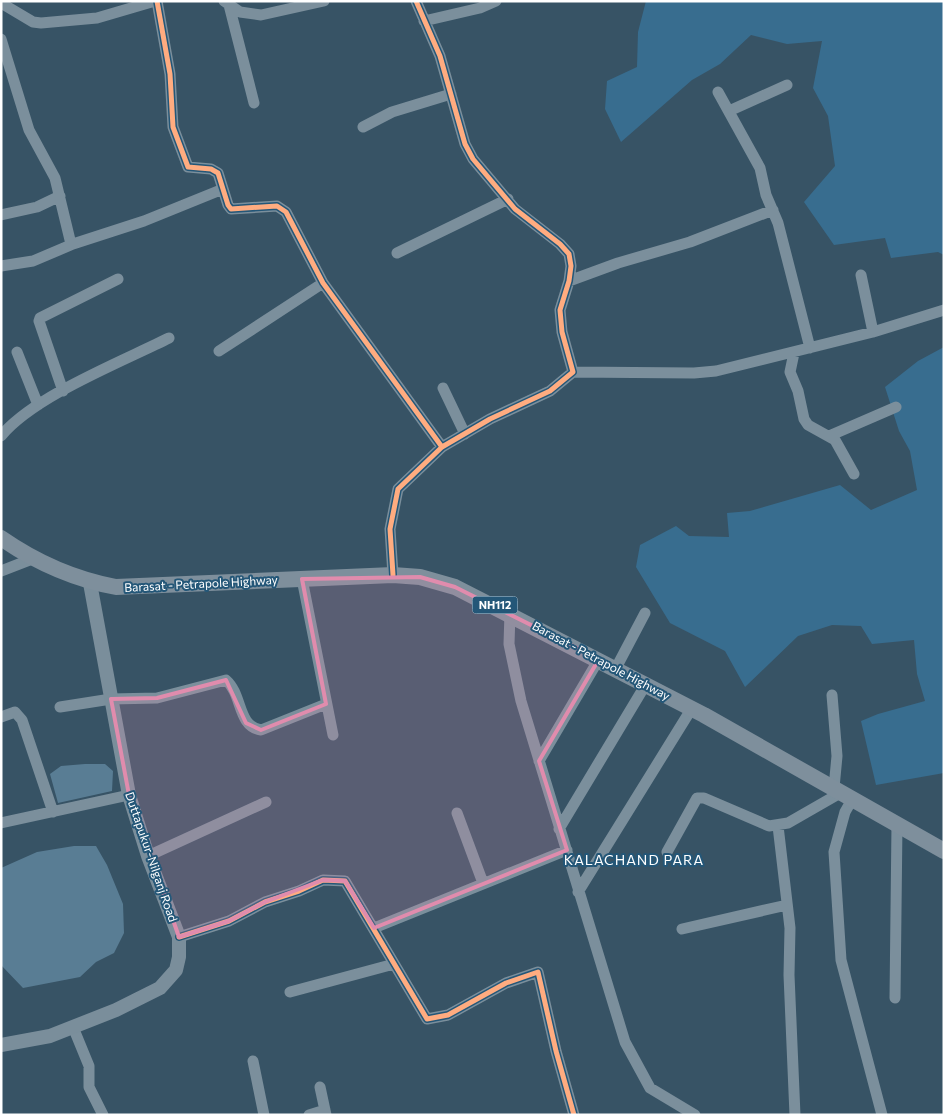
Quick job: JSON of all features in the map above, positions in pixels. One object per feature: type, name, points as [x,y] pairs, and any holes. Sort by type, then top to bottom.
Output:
[{"type":"highway","name":"Barasat - Petrapole Highway","points":[[1,538],[32,559],[90,583],[116,588],[393,575],[420,577],[455,586],[692,708],[944,851]]},
{"type":"main road","name":"Duttapukur-Nilganj Road","points":[[1,1045],[50,1036],[116,1010],[160,988],[176,970],[179,957],[179,937],[148,856],[129,796],[90,583]]},
{"type":"street","points":[[1,4],[32,22],[42,23],[97,18],[156,1],[170,74],[171,119],[175,137],[188,167],[218,173],[228,206],[231,209],[277,206],[286,212],[324,283],[442,447]]},
{"type":"street","points":[[226,3],[240,12],[261,15],[324,1]]},
{"type":"street","points":[[416,1],[440,56],[465,144],[473,158],[508,198],[515,209],[560,244],[569,254],[571,266],[569,281],[560,310],[562,332],[573,372]]},
{"type":"street","points":[[424,21],[480,8],[496,1]]},
{"type":"street","points":[[226,3],[254,103]]},
{"type":"street","points":[[1,39],[29,130],[52,172],[60,196],[70,240],[73,244]]},
{"type":"street","points":[[729,111],[787,85]]},
{"type":"street","points":[[718,92],[757,159],[766,195],[778,223],[810,348]]},
{"type":"street","points":[[363,127],[392,112],[451,94]]},
{"type":"street","points":[[1,266],[33,261],[73,244],[144,220],[223,189]]},
{"type":"street","points":[[1,215],[37,206],[60,196]]},
{"type":"street","points":[[397,253],[508,198]]},
{"type":"street","points":[[569,281],[613,265],[690,242],[773,210]]},
{"type":"street","points":[[862,275],[873,332]]},
{"type":"street","points":[[64,391],[39,321],[40,318],[118,279]]},
{"type":"street","points":[[219,351],[324,283]]},
{"type":"street","points":[[393,575],[390,529],[398,489],[442,447],[534,397],[550,391],[573,372],[716,371],[873,332],[944,310]]},
{"type":"street","points":[[1,436],[13,423],[38,406],[169,338]]},
{"type":"street","points":[[17,352],[38,406]]},
{"type":"street","points":[[794,352],[790,372],[798,391],[804,419],[808,425],[837,442],[854,474]]},
{"type":"street","points":[[443,388],[465,434]]},
{"type":"street","points":[[829,436],[896,407]]},
{"type":"street","points":[[1,571],[32,559]]},
{"type":"street","points":[[302,579],[333,735]]},
{"type":"street","points":[[510,613],[508,636],[514,668],[539,761],[618,1025],[645,1083],[654,1092],[694,1115]]},
{"type":"street","points":[[616,668],[645,613]]},
{"type":"street","points":[[539,761],[599,659]]},
{"type":"street","points":[[60,707],[111,699],[157,698],[226,680],[233,690],[246,723],[253,729],[261,730],[326,704]]},
{"type":"street","points":[[559,829],[646,684]]},
{"type":"street","points":[[832,695],[837,756],[845,812],[834,852],[841,960],[882,1115]]},
{"type":"street","points":[[578,892],[692,708]]},
{"type":"street","points":[[1,717],[15,712],[22,720],[53,812]]},
{"type":"street","points":[[667,852],[697,798],[704,798],[769,826],[778,826],[788,823],[843,793]]},
{"type":"street","points":[[1,823],[129,796]]},
{"type":"street","points":[[148,856],[266,802]]},
{"type":"street","points":[[457,812],[483,883]]},
{"type":"street","points":[[895,998],[897,824]]},
{"type":"street","points":[[778,826],[790,928],[789,975],[795,1115]]},
{"type":"street","points":[[374,928],[567,850]]},
{"type":"street","points":[[179,937],[229,920],[265,902],[299,891],[323,880],[345,881],[428,1019],[448,1015],[506,983],[538,972],[556,1051],[574,1115]]},
{"type":"street","points":[[682,929],[787,905]]},
{"type":"street","points":[[290,992],[394,964]]},
{"type":"street","points":[[73,1027],[89,1066],[89,1087],[103,1115]]},
{"type":"street","points":[[253,1061],[264,1115]]},
{"type":"street","points":[[309,1115],[326,1112],[320,1087]]},
{"type":"highlighted area","points":[[420,577],[455,587],[599,659],[539,761],[567,850],[374,928],[345,881],[323,880],[265,902],[229,921],[179,937],[129,795],[111,699],[157,698],[226,680],[246,723],[261,730],[326,704],[302,579]]},
{"type":"shaded area","points":[[646,1],[944,1],[944,255],[938,252],[891,258],[885,238],[834,245],[804,202],[835,166],[828,116],[813,88],[822,41],[787,44],[751,35],[720,64],[692,80],[621,142],[605,109],[607,81],[637,67],[638,32]]},
{"type":"shaded area","points":[[944,347],[944,773],[876,785],[861,721],[878,714],[925,701],[917,674],[914,640],[872,644],[861,626],[832,625],[798,636],[745,687],[725,651],[670,623],[636,567],[640,545],[676,526],[689,536],[729,537],[727,513],[750,511],[840,485],[871,510],[917,490],[910,451],[899,431],[885,387],[918,361]]},
{"type":"shaded area","points":[[105,764],[113,771],[112,791],[58,803],[50,774],[61,766]]},
{"type":"shaded area","points":[[74,846],[96,846],[107,865],[123,904],[124,933],[114,953],[96,962],[80,977],[23,988],[1,965],[1,868],[37,852]]},
{"type":"cycle path","points":[[157,1],[170,74],[173,127],[188,167],[211,169],[218,173],[231,209],[277,206],[286,212],[323,283],[442,447]]},
{"type":"cycle path","points":[[393,575],[390,529],[398,489],[442,447],[490,419],[550,391],[573,372],[562,332],[560,310],[569,281],[571,266],[569,254],[560,244],[515,209],[473,159],[465,144],[440,56],[416,1]]},
{"type":"cycle path","points":[[179,937],[229,921],[265,902],[299,891],[323,880],[345,881],[427,1019],[448,1015],[506,983],[538,972],[556,1051],[574,1115]]},
{"type":"district","name":"KALACHAND PARA","points":[[634,860]]}]
